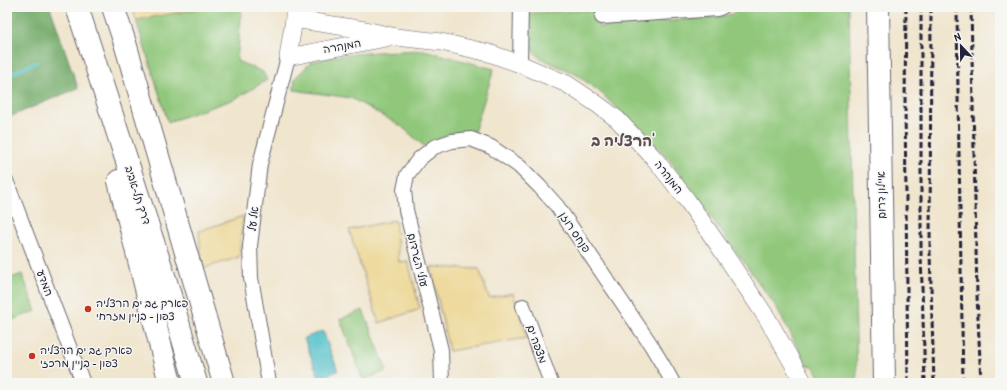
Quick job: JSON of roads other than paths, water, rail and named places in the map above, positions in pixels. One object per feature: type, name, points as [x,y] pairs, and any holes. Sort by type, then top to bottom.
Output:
[{"type":"highway","points":[[77,7],[170,383]]},
{"type":"highway","name":"דרך תל-אביב","points":[[77,7],[166,282],[196,383]]},
{"type":"highway","points":[[113,7],[125,43],[224,383]]},
{"type":"highway","name":"איילון דרום","points":[[878,7],[884,383]]},
{"type":"street","points":[[520,64],[521,7]]},
{"type":"street","points":[[602,18],[717,9],[722,7]]},
{"type":"street","points":[[288,56],[294,13]]},
{"type":"street","name":"המנהרה","points":[[294,13],[365,30],[441,42],[489,53],[520,64],[567,84],[597,104],[617,119],[654,158],[704,224],[746,284],[775,331],[804,383]]},
{"type":"street","name":"המנהרה","points":[[288,56],[396,36]]},
{"type":"street","name":"אל על","points":[[269,383],[251,278],[250,246],[260,164],[288,56]]},
{"type":"street","name":"פנחס רוזן","points":[[434,147],[452,141],[471,139],[491,147],[519,166],[557,206],[651,345],[673,383]]},
{"type":"street","name":"עולי הגרדום","points":[[434,147],[419,159],[407,175],[404,190],[406,210],[441,350],[442,383]]},
{"type":"street","name":"המדע","points":[[7,183],[83,383]]},
{"type":"street","name":"מצפה ים","points":[[522,306],[551,383]]},
{"type":"water","points":[[323,331],[338,371],[319,378],[304,338]]},
{"type":"waterway","points":[[7,75],[37,62]]},
{"type":"railway","points":[[906,7],[905,104],[908,383]]},
{"type":"railway","points":[[921,7],[921,254],[925,383]]},
{"type":"railway","points":[[931,7],[930,253],[934,383]]},
{"type":"railway","points":[[957,7],[963,383]]},
{"type":"railway","points":[[971,7],[977,296],[981,383]]},
{"type":"place","name":"פארק גב ים הרצליה צפון - בניין מזרחי","points":[[88,309]]},
{"type":"place","name":"פארק גב ים הרצליה צפון - בניין מרכזי","points":[[32,356]]},
{"type":"district","name":"הרצליה ב'","points":[[623,141]]}]
